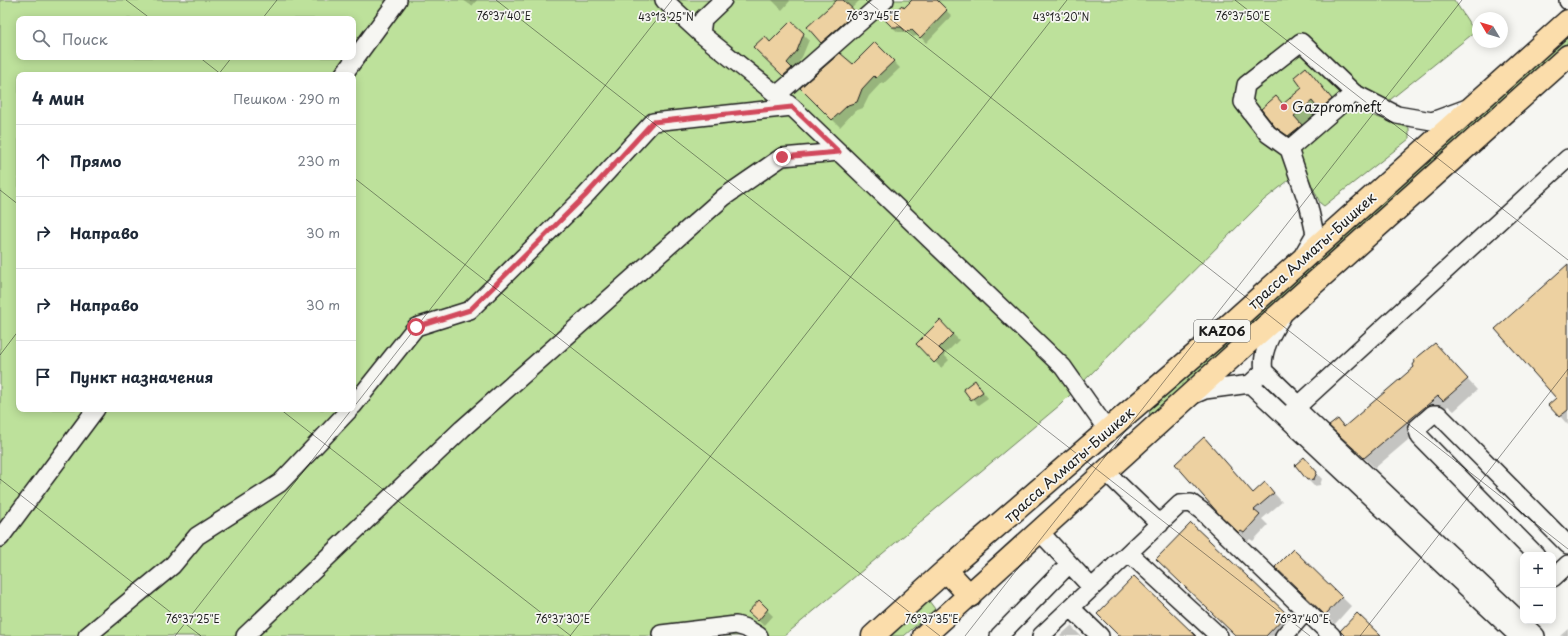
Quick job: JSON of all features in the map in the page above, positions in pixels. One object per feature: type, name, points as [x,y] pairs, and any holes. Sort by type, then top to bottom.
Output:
[{"type":"highway","name":"трасса Алматы-Бишкек","points":[[873,636],[946,570],[1108,431],[1299,262],[1568,21]]},
{"type":"highway","name":"трасса Алматы-Бишкек","points":[[924,636],[1568,56]]},
{"type":"highway","points":[[946,570],[970,596]]},
{"type":"street","points":[[356,57],[398,0]]},
{"type":"street","points":[[664,0],[701,34],[792,107],[1063,367],[1108,431]]},
{"type":"street","points":[[701,34],[703,19],[723,0]]},
{"type":"street","points":[[777,95],[885,0]]},
{"type":"street","points":[[1299,262],[1314,234],[1309,207],[1289,149],[1268,134],[1243,102],[1246,85],[1301,42],[1354,93],[1397,115],[1432,121],[1475,105]]},
{"type":"street","points":[[345,72],[354,60]]},
{"type":"street","points":[[1289,149],[1354,93]]},
{"type":"street","points":[[356,402],[416,327],[470,310],[585,196],[653,122],[792,107]]},
{"type":"street","points":[[245,636],[462,429],[724,197],[782,157],[839,152]]},
{"type":"street","points":[[1291,412],[1568,158]]},
{"type":"street","points":[[1289,306],[1274,330],[1262,362],[1264,371],[1295,400],[1291,412]]},
{"type":"street","points":[[1187,398],[1205,390],[1250,384],[1264,371]]},
{"type":"street","points":[[1250,384],[1291,412],[1518,609],[1536,636]]},
{"type":"street","points":[[0,538],[94,412]]},
{"type":"street","points":[[86,636],[172,566],[197,536],[280,483],[347,412]]},
{"type":"street","points":[[1291,412],[1518,636]]},
{"type":"street","points":[[1533,552],[1420,437],[1417,428],[1433,414],[1438,414],[1568,545]]},
{"type":"street","points":[[1106,472],[1160,524]]},
{"type":"street","points":[[1041,636],[1180,504],[1191,504],[1203,512],[1332,636]]},
{"type":"street","points":[[1040,532],[1092,588]]},
{"type":"street","points":[[1129,553],[1219,636]]},
{"type":"street","points":[[999,636],[1069,564]]},
{"type":"street","points":[[1071,608],[1100,636]]},
{"type":"street","points":[[1284,636],[1306,611]]},
{"type":"street","points":[[661,634],[736,625],[746,628],[759,636]]},
{"type":"green space","points":[[0,0],[1454,0],[1472,27],[1472,34],[1371,115],[1409,128],[1409,139],[1324,206],[1320,203],[1304,168],[1264,200],[1060,405],[784,636],[0,636]]},
{"type":"green space","points":[[1568,30],[1568,43],[1149,417],[1150,407]]},
{"type":"green space","points":[[929,601],[935,609],[904,636],[889,636]]},
{"type":"building","points":[[837,0],[843,0],[856,12],[821,43],[807,27]]},
{"type":"building","points":[[912,0],[937,0],[947,10],[920,38],[912,30],[906,32],[901,27],[892,27],[885,20],[902,5],[904,8]]},
{"type":"building","points":[[791,21],[804,33],[797,51],[787,63],[792,68],[783,76],[753,47],[765,36],[770,42]]},
{"type":"building","points":[[875,42],[894,61],[876,78],[874,76],[862,89],[857,102],[848,105],[832,120],[800,88],[840,53],[853,64]]},
{"type":"building","name":"Gazpromneft","points":[[1306,67],[1332,99],[1319,110],[1312,101],[1294,116],[1302,125],[1288,136],[1275,127],[1261,109],[1276,96],[1283,104],[1302,88],[1294,77]]},
{"type":"building","points":[[1568,264],[1568,410],[1559,417],[1548,405],[1556,398],[1495,329]]},
{"type":"building","points":[[940,320],[953,334],[939,348],[944,353],[934,363],[916,344]]},
{"type":"building","points":[[1435,343],[1468,379],[1443,401],[1438,396],[1364,458],[1329,426],[1338,419],[1344,427],[1414,367],[1414,360]]},
{"type":"building","points":[[975,380],[983,392],[971,400],[963,389]]},
{"type":"building","points":[[1204,437],[1253,493],[1265,482],[1274,493],[1254,510],[1260,515],[1244,533],[1241,531],[1239,533],[1219,514],[1175,464]]},
{"type":"building","points":[[1304,457],[1317,472],[1314,479],[1307,480],[1295,465]]},
{"type":"building","points":[[1191,523],[1287,614],[1266,636],[1236,636],[1156,559]]},
{"type":"building","points":[[1293,549],[1342,597],[1325,615],[1275,567]]},
{"type":"building","points":[[1134,576],[1196,636],[1119,636],[1097,614]]},
{"type":"building","points":[[759,600],[768,609],[758,621],[748,612]]},
{"type":"building","points":[[1357,613],[1381,636],[1345,636],[1340,631]]},
{"type":"place","name":"Gazpromneft","points":[[1284,107]]},
{"type":"route","points":[[416,327],[470,310],[585,196],[653,122],[792,107],[839,152],[782,157]]}]
